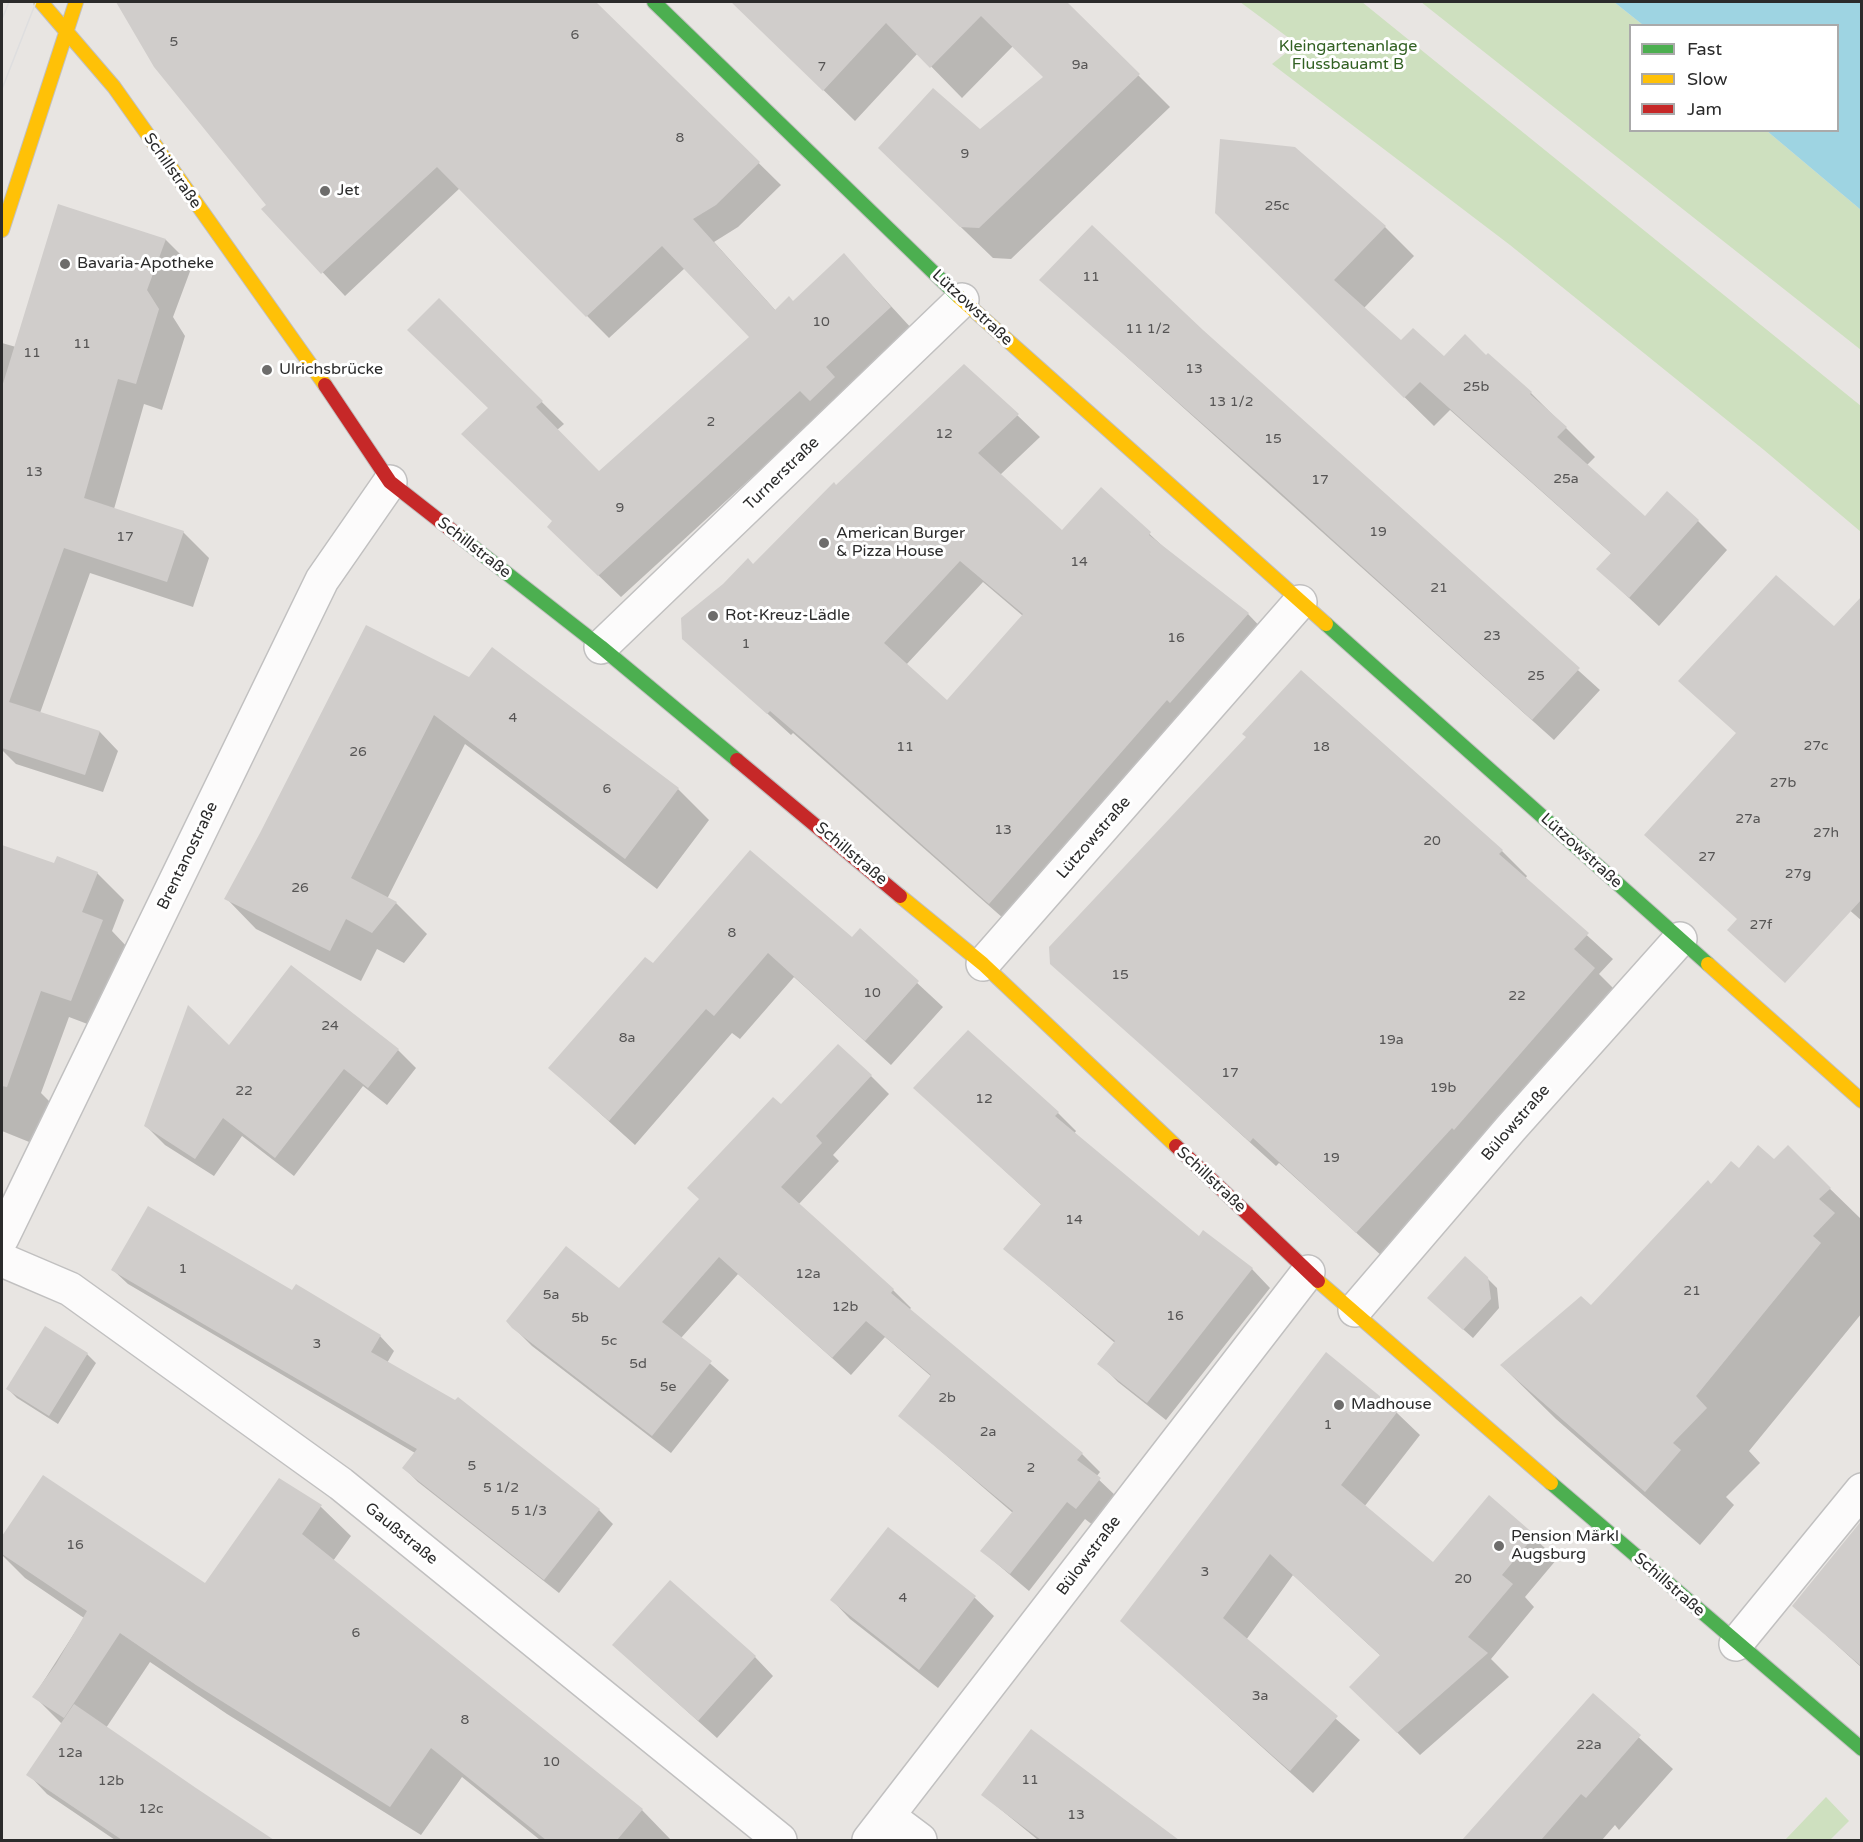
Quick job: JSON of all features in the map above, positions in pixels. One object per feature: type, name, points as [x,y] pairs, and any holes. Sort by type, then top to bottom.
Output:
[{"type":"street","name":"Schillstraße","points":[[41,2],[114,87],[270,304],[390,482],[601,647],[983,964],[1308,1272],[1355,1310],[1736,1644],[1862,1749]]},
{"type":"street","points":[[2,230],[76,2]]},
{"type":"street","name":"Lützowstraße","points":[[654,2],[962,300],[1862,1101]]},
{"type":"street","name":"Turnerstraße","points":[[601,647],[962,300]]},
{"type":"street","name":"Brentanostraße","points":[[2,1238],[322,580],[390,482]]},
{"type":"street","name":"Lützowstraße","points":[[983,964],[1300,602]]},
{"type":"street","name":"Bülowstraße","points":[[1355,1310],[1511,1128],[1680,939]]},
{"type":"street","name":"Gaußstraße","points":[[2,1260],[70,1288],[341,1484],[780,1840]]},
{"type":"street","name":"Bülowstraße","points":[[879,1828],[1308,1272]]},
{"type":"street","points":[[1736,1644],[1862,1490]]},
{"type":"street","points":[[879,1828],[920,1840]]},
{"type":"green space","name":"Kleingartenanlage Flussbauamt B","points":[[1240,2],[1362,2],[1861,406],[1861,532],[1764,450],[1510,245],[1272,64],[1297,44]]},
{"type":"green space","points":[[1421,2],[1614,2],[1642,24],[1629,24],[1629,132],[1768,132],[1861,210],[1861,350]]},
{"type":"green space","points":[[1826,1797],[1849,1821],[1830,1840],[1785,1840]]},
{"type":"water","points":[[1614,2],[1861,2],[1861,210],[1768,132],[1839,132],[1839,24],[1642,24]]},
{"type":"building","points":[[116,2],[596,2],[760,162],[716,205],[693,219],[775,310],[789,296],[793,301],[844,253],[891,307],[826,367],[835,377],[810,401],[800,391],[598,576],[547,527],[552,521],[461,434],[488,408],[407,330],[439,298],[543,401],[536,407],[599,471],[749,337],[662,246],[586,317],[437,167],[321,274],[261,209],[266,205],[154,67]]},
{"type":"building","points":[[731,2],[1067,2],[1140,74],[979,228],[960,227],[878,148],[933,88],[980,129],[1043,77],[981,16],[930,68],[886,23],[823,91]]},
{"type":"building","points":[[1220,139],[1295,147],[1386,226],[1334,280],[1401,340],[1413,328],[1444,356],[1465,334],[1486,355],[1488,353],[1532,392],[1530,394],[1567,427],[1557,437],[1645,516],[1667,491],[1699,520],[1629,598],[1596,569],[1611,553],[1420,382],[1404,398],[1215,213]]},
{"type":"building","points":[[58,204],[166,239],[147,290],[159,309],[136,384],[118,379],[84,498],[184,531],[167,582],[64,548],[9,702],[100,731],[85,775],[2,748],[2,387]]},
{"type":"building","points":[[1092,225],[1203,330],[1580,668],[1532,720],[1270,483],[1039,280]]},
{"type":"building","points":[[964,364],[1019,414],[978,453],[1062,530],[1101,487],[1151,532],[1149,535],[1249,613],[1170,703],[1167,700],[989,904],[805,741],[770,711],[767,714],[682,639],[681,618],[723,584],[748,558],[753,564],[834,482],[836,485]],"holes":[[[960,561],[1023,614],[947,700],[884,643]]]},
{"type":"building","points":[[1776,575],[1834,626],[1862,596],[1862,899],[1785,983],[1727,930],[1737,919],[1644,835],[1736,733],[1678,681]]},
{"type":"building","points":[[366,625],[469,677],[492,647],[679,788],[625,859],[434,715],[351,878],[397,902],[372,933],[346,919],[330,951],[224,899]]},
{"type":"building","points":[[1301,670],[1503,850],[1499,854],[1589,933],[1574,949],[1595,968],[1454,1130],[1452,1128],[1356,1233],[1253,1138],[1250,1142],[1050,964],[1049,947],[1246,737],[1242,734]]},
{"type":"building","points":[[2,845],[54,863],[57,856],[98,872],[82,912],[103,920],[71,1001],[41,991],[7,1087],[2,1086]]},
{"type":"building","points":[[750,850],[852,937],[860,928],[919,981],[865,1041],[768,953],[714,1016],[706,1009],[609,1121],[548,1068],[645,957],[653,963]]},
{"type":"building","points":[[291,965],[399,1049],[368,1088],[344,1069],[275,1158],[223,1118],[195,1159],[144,1126],[188,1005],[229,1045]]},
{"type":"building","points":[[968,1030],[1059,1112],[1055,1116],[1199,1236],[1203,1230],[1253,1268],[1147,1403],[1097,1364],[1115,1341],[1003,1249],[1041,1204],[913,1088]]},
{"type":"building","points":[[838,1044],[872,1075],[816,1136],[822,1143],[781,1187],[894,1289],[891,1293],[1083,1453],[1077,1460],[1101,1478],[1076,1509],[1067,1502],[1010,1574],[980,1551],[1013,1511],[898,1416],[931,1375],[866,1321],[832,1358],[719,1257],[662,1322],[712,1361],[652,1436],[506,1321],[566,1246],[619,1288],[699,1199],[687,1188],[773,1097],[781,1104]]},
{"type":"building","points":[[1758,1145],[1774,1159],[1788,1145],[1831,1188],[1819,1199],[1835,1213],[1813,1236],[1821,1243],[1696,1396],[1707,1408],[1673,1443],[1681,1450],[1645,1492],[1500,1365],[1581,1296],[1591,1305],[1708,1180],[1711,1184],[1731,1161],[1739,1168]]},
{"type":"building","points":[[148,1206],[292,1290],[296,1284],[381,1335],[371,1352],[455,1400],[458,1397],[600,1509],[544,1580],[402,1468],[417,1449],[111,1270]]},
{"type":"building","points":[[1465,1256],[1488,1277],[1491,1299],[1463,1330],[1427,1298]]},
{"type":"building","points":[[45,1326],[88,1353],[49,1416],[6,1389]]},
{"type":"building","points":[[1326,1352],[1398,1411],[1341,1485],[1433,1562],[1489,1495],[1535,1535],[1502,1575],[1513,1584],[1468,1637],[1488,1653],[1397,1733],[1349,1687],[1380,1655],[1270,1554],[1223,1618],[1338,1716],[1290,1771],[1120,1621]]},
{"type":"building","points":[[43,1475],[205,1583],[279,1478],[322,1505],[302,1534],[643,1809],[617,1840],[546,1840],[431,1748],[390,1807],[196,1685],[120,1633],[64,1718],[32,1697],[56,1664],[87,1611],[2,1554],[2,1536]]},
{"type":"building","points":[[1862,1520],[1862,1667],[1792,1606]]},
{"type":"building","points":[[888,1527],[976,1596],[919,1670],[830,1600]]},
{"type":"building","points":[[670,1580],[756,1656],[698,1721],[612,1645]]},
{"type":"building","points":[[1593,1693],[1641,1735],[1586,1798],[1581,1794],[1541,1840],[1462,1840]]},
{"type":"building","points":[[74,1704],[274,1840],[122,1840],[26,1775]]},
{"type":"building","points":[[1031,1729],[1179,1840],[1041,1840],[981,1795]]},
{"type":"tram line","points":[[2,19],[9,2]]},
{"type":"tram line","points":[[2,89],[36,2]]},
{"type":"traffic: fast","points":[[654,2],[959,297]]},
{"type":"traffic: fast","points":[[459,536],[601,647],[737,760]]},
{"type":"traffic: fast","points":[[1326,624],[1708,964]]},
{"type":"traffic: fast","points":[[1551,1483],[1862,1749]]},
{"type":"traffic: slow","points":[[41,2],[114,87],[325,385]]},
{"type":"traffic: slow","points":[[2,230],[76,2]]},
{"type":"traffic: slow","points":[[959,297],[1326,624]]},
{"type":"traffic: slow","points":[[900,896],[983,964],[1176,1146]]},
{"type":"traffic: slow","points":[[1708,964],[1862,1101]]},
{"type":"traffic: slow","points":[[1318,1281],[1551,1483]]},
{"type":"traffic: jam","points":[[325,385],[390,482],[459,536]]},
{"type":"traffic: jam","points":[[737,760],[900,896]]},
{"type":"traffic: jam","points":[[1176,1146],[1318,1281]]},
{"type":"place","name":"Jet","points":[[325,191]]},
{"type":"place","name":"Bavaria-Apotheke","points":[[65,264]]},
{"type":"place","name":"Ulrichsbrücke","points":[[267,370]]},
{"type":"place","name":"American Burger & Pizza House","points":[[824,543]]},
{"type":"place","name":"Rot-Kreuz-Lädle","points":[[713,616]]},
{"type":"place","name":"Madhouse","points":[[1339,1405]]},
{"type":"place","name":"Pension Märkl Augsburg","points":[[1499,1546]]}]
